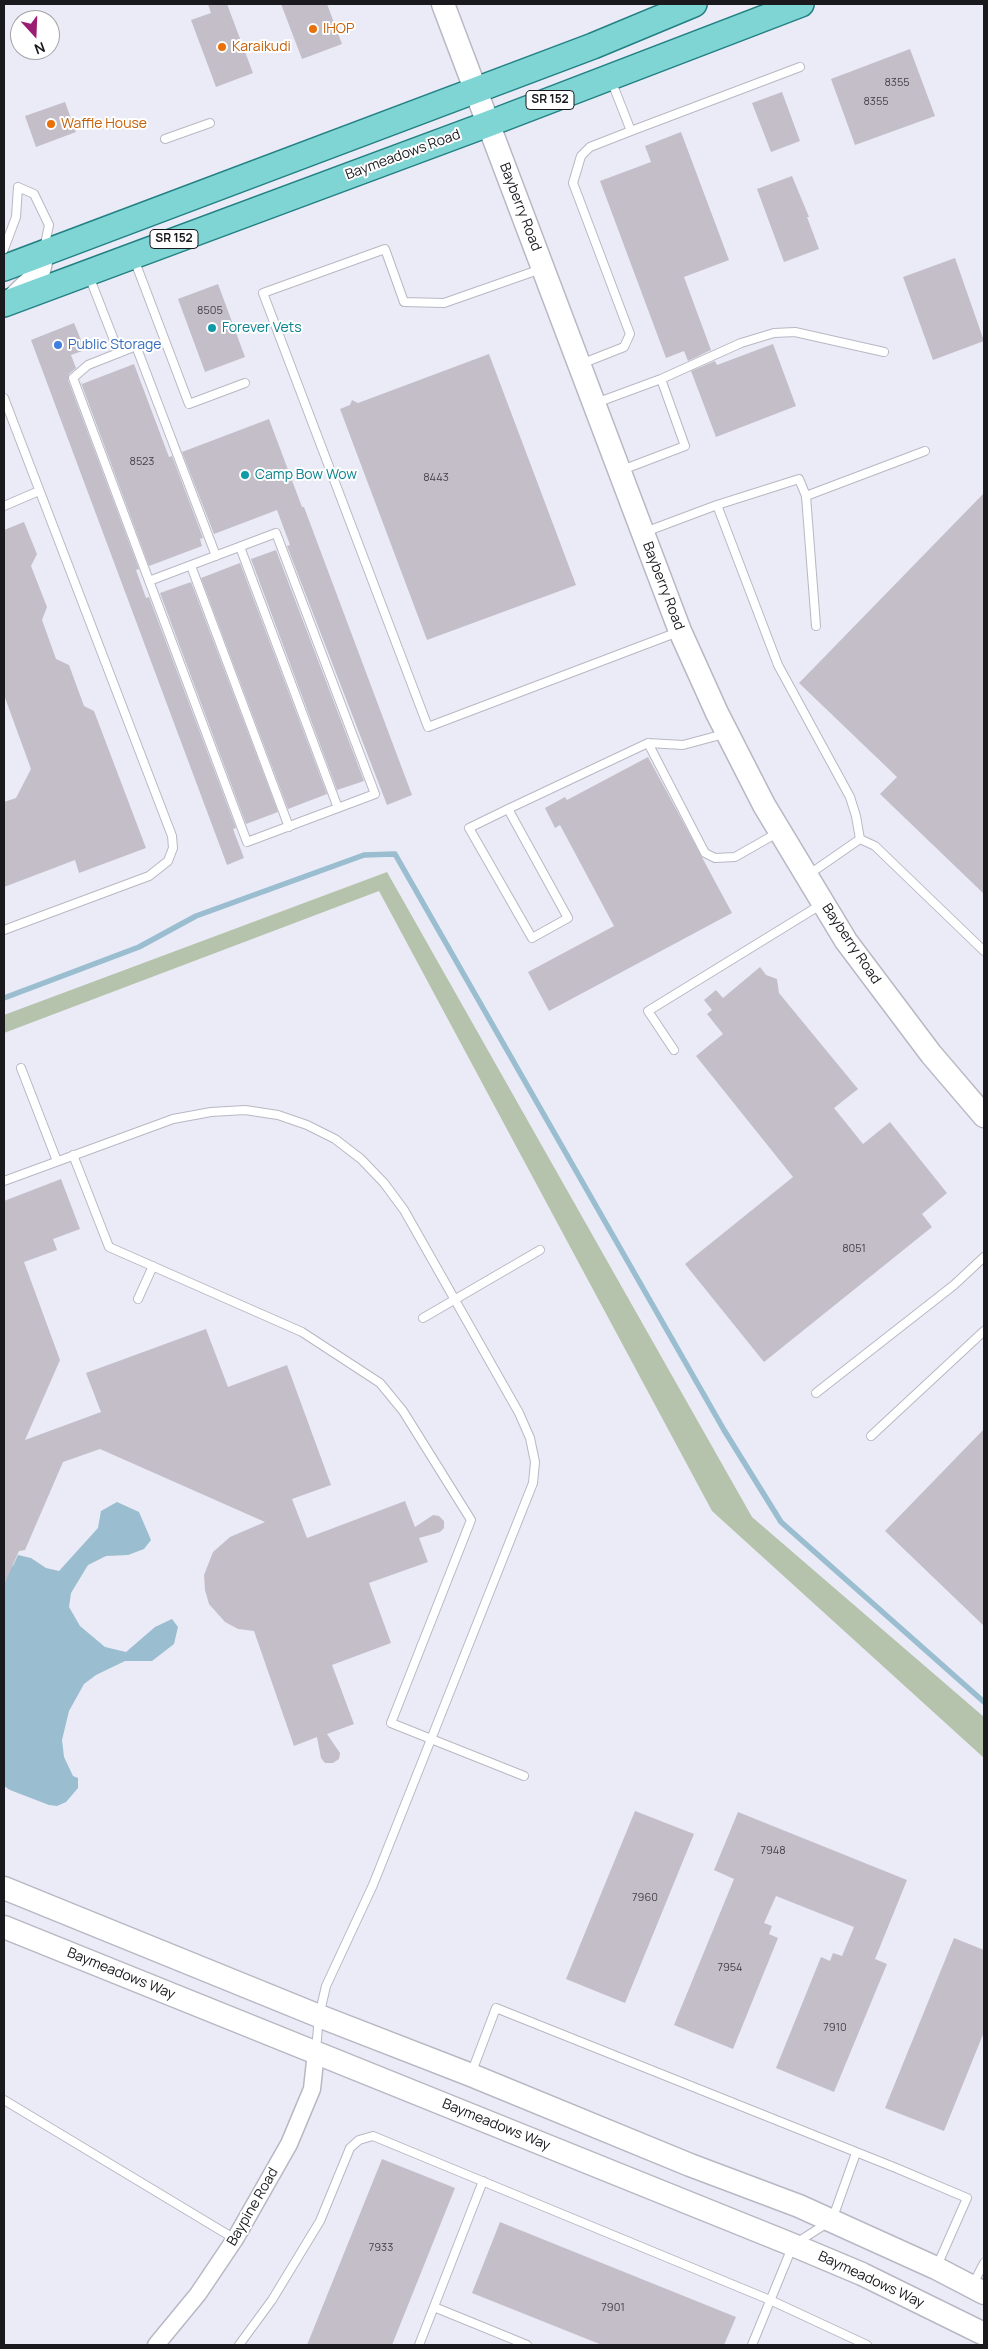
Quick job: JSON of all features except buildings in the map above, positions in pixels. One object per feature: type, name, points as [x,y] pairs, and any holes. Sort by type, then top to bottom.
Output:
[{"type":"main road","name":"SR 152","points":[[4,268],[594,46],[694,4]]},
{"type":"main road","name":"Baymeadows Road","points":[[7,303],[488,124],[801,4]]},
{"type":"street","name":"Bayberry Road","points":[[443,4],[680,631],[727,733],[780,831],[846,941],[931,1054],[984,1116]]},
{"type":"street","points":[[7,303],[38,275],[43,253]]},
{"type":"street","points":[[4,1888],[690,2165],[799,2206],[978,2289]]},
{"type":"street","name":"Baymeadows Way","points":[[4,1928],[793,2245],[862,2274],[984,2334]]},
{"type":"street","name":"Baypine Road","points":[[156,2345],[198,2294],[235,2239],[289,2144],[312,2089],[316,2052]]},
{"type":"lane","points":[[580,364],[624,347],[630,334],[573,183],[581,156],[590,147],[800,67]]},
{"type":"lane","points":[[610,77],[631,131]]},
{"type":"lane","points":[[164,139],[210,123]]},
{"type":"lane","points":[[4,249],[16,217],[18,187],[34,194],[49,225],[43,253]]},
{"type":"lane","points":[[544,268],[444,302],[404,302],[384,249],[263,293],[428,727],[680,631]]},
{"type":"lane","points":[[133,255],[189,404],[245,383]]},
{"type":"lane","points":[[88,272],[119,353]]},
{"type":"lane","points":[[594,404],[661,380],[741,343],[774,334],[795,332],[884,352]]},
{"type":"lane","points":[[150,581],[191,566],[276,533],[374,794],[247,842],[73,378],[88,365],[136,346],[216,556]]},
{"type":"lane","points":[[619,471],[685,446],[661,380]]},
{"type":"lane","points":[[4,398],[172,836],[173,848],[168,861],[149,876],[4,930]]},
{"type":"lane","points":[[806,496],[925,451]]},
{"type":"lane","points":[[643,533],[717,505],[799,478],[806,496],[816,626]]},
{"type":"lane","points":[[4,506],[39,490]]},
{"type":"lane","points":[[717,505],[778,665],[850,797],[860,839]]},
{"type":"lane","points":[[240,547],[338,808]]},
{"type":"lane","points":[[191,566],[289,827]]},
{"type":"lane","points":[[508,809],[568,918],[532,938],[469,828],[508,809],[648,743],[683,745],[727,733]]},
{"type":"lane","points":[[648,743],[706,853],[714,858],[735,857],[780,831]]},
{"type":"lane","points":[[807,876],[860,839]]},
{"type":"lane","points":[[860,839],[875,846],[984,951]]},
{"type":"lane","points":[[674,1050],[648,1011],[823,903]]},
{"type":"lane","points":[[22,1068],[57,1161]]},
{"type":"lane","points":[[4,1181],[173,1119],[211,1112],[245,1110],[278,1115],[307,1125],[354,1154],[384,1183],[404,1210],[519,1413],[530,1438],[535,1462],[530,1490],[371,1890],[326,1986],[319,2016],[316,2052]]},
{"type":"lane","points":[[74,1155],[109,1247],[302,1332],[380,1383],[402,1411],[471,1520],[391,1723],[524,1776]]},
{"type":"lane","points":[[423,1318],[540,1250]]},
{"type":"lane","points":[[816,1393],[954,1285],[984,1257]]},
{"type":"lane","points":[[138,1299],[153,1266]]},
{"type":"lane","points":[[870,1436],[984,1331]]},
{"type":"lane","points":[[471,2075],[496,2008],[967,2198],[936,2268]]},
{"type":"lane","points":[[4,2100],[235,2239]]},
{"type":"lane","points":[[239,2345],[272,2300],[320,2221],[350,2148],[359,2140],[373,2136],[770,2300],[868,2345]]},
{"type":"lane","points":[[752,2345],[793,2245],[832,2220],[856,2153]]},
{"type":"lane","points":[[419,2345],[483,2181]]},
{"type":"lane","points":[[978,2289],[984,2263]]},
{"type":"lane","points":[[434,2308],[527,2345]]},
{"type":"green space","points":[[387,872],[752,1517],[984,1717],[984,1758],[712,1511],[379,891],[4,1033],[4,1015]]},
{"type":"water","points":[[117,1502],[139,1512],[151,1540],[144,1549],[128,1555],[106,1556],[88,1565],[71,1593],[69,1607],[80,1626],[105,1647],[126,1652],[155,1627],[172,1619],[178,1627],[174,1644],[152,1661],[125,1661],[96,1675],[84,1684],[69,1711],[62,1740],[64,1757],[73,1776],[78,1778],[78,1788],[66,1802],[57,1806],[49,1805],[4,1786],[4,1562],[13,1566],[18,1555],[31,1558],[46,1568],[59,1571],[98,1528],[101,1511]]},
{"type":"waterway","points":[[4,998],[139,947],[196,916],[364,855],[395,854],[724,1430],[781,1522],[984,1702]]},
{"type":"place","name":"IHOP","points":[[313,29]]},
{"type":"place","name":"Karaikudi","points":[[222,47]]},
{"type":"place","name":"Waffle House","points":[[51,124]]},
{"type":"place","name":"Forever Vets","points":[[212,328]]},
{"type":"place","name":"Public Storage","points":[[58,345]]},
{"type":"place","name":"Camp Bow Wow","points":[[245,475]]}]
